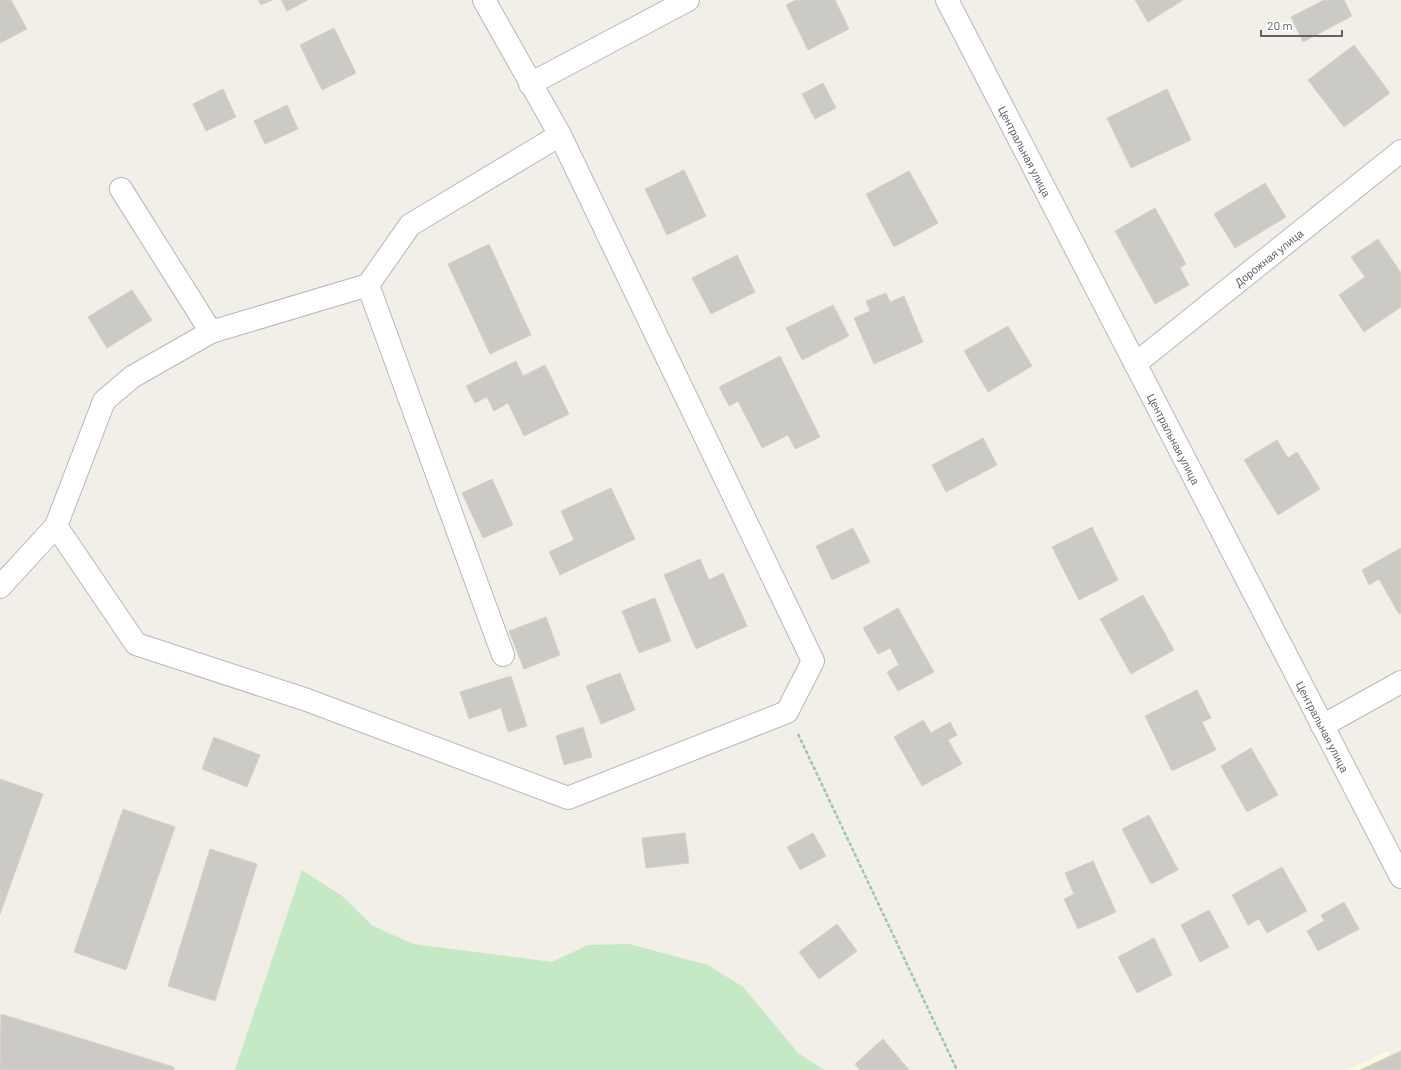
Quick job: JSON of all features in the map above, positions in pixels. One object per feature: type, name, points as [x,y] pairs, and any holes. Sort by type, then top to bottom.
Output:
[{"type":"street","points":[[56,526],[136,644],[307,700],[568,798],[787,712],[813,661],[560,135],[484,0]]},
{"type":"street","points":[[530,84],[688,0]]},
{"type":"street","name":"Центральная улица","points":[[947,0],[1401,877]]},
{"type":"street","points":[[0,587],[56,526],[104,401],[132,377],[211,332],[368,285],[410,225],[560,135]]},
{"type":"street","name":"Дорожная улица","points":[[1136,364],[1401,151]]},
{"type":"street","points":[[121,189],[211,332]]},
{"type":"street","points":[[368,285],[503,655]]},
{"type":"street","points":[[1322,726],[1401,682]]},
{"type":"path","points":[[787,712],[956,1070]]},
{"type":"shaded area","points":[[1388,1051],[1397,1070],[1347,1070]]},
{"type":"green space","points":[[302,870],[342,896],[373,926],[413,944],[552,962],[588,945],[629,944],[708,965],[743,987],[798,1053],[824,1070],[235,1070]]},
{"type":"building","points":[[0,0],[11,0],[27,29],[0,43]]},
{"type":"building","points":[[258,0],[272,0],[261,5]]},
{"type":"building","points":[[281,0],[308,0],[287,11]]},
{"type":"building","points":[[796,0],[835,0],[849,29],[808,50],[786,5]]},
{"type":"building","points":[[1135,0],[1183,0],[1148,22]]},
{"type":"building","points":[[1324,0],[1344,0],[1352,16],[1303,42],[1291,17]]},
{"type":"building","points":[[334,28],[356,73],[322,90],[300,45]]},
{"type":"building","points":[[1354,45],[1390,93],[1344,127],[1308,80]]},
{"type":"building","points":[[823,83],[836,108],[815,119],[802,94]]},
{"type":"building","points":[[223,89],[236,117],[206,131],[193,104]]},
{"type":"building","points":[[1167,89],[1191,140],[1131,168],[1107,118]]},
{"type":"building","points":[[287,105],[298,129],[265,144],[254,121]]},
{"type":"building","points":[[684,170],[706,216],[667,235],[645,189]]},
{"type":"building","points":[[909,171],[938,223],[894,247],[866,194]]},
{"type":"building","points":[[1265,183],[1286,217],[1235,248],[1214,214]]},
{"type":"building","points":[[1155,208],[1186,264],[1180,268],[1189,285],[1155,304],[1115,231]]},
{"type":"building","points":[[1378,239],[1401,273],[1401,307],[1364,332],[1339,295],[1365,277],[1351,257]]},
{"type":"building","points":[[489,244],[531,335],[490,354],[448,264]]},
{"type":"building","points":[[737,255],[755,292],[711,314],[692,278]]},
{"type":"building","points":[[132,290],[152,320],[107,348],[88,317]]},
{"type":"building","points":[[886,293],[890,302],[904,296],[923,342],[874,364],[854,318],[870,311],[866,301]]},
{"type":"building","points":[[833,305],[849,336],[802,360],[786,328]]},
{"type":"building","points":[[1008,326],[1032,366],[988,392],[964,351]]},
{"type":"building","points":[[780,356],[820,437],[795,449],[788,435],[762,448],[738,401],[729,406],[719,387]]},
{"type":"building","points":[[516,361],[523,376],[545,365],[569,414],[524,436],[508,403],[494,411],[487,397],[475,403],[466,386]]},
{"type":"building","points":[[983,438],[997,465],[946,492],[932,465]]},
{"type":"building","points":[[1277,440],[1288,458],[1297,452],[1320,489],[1278,515],[1244,460]]},
{"type":"building","points":[[492,479],[513,525],[483,538],[462,493]]},
{"type":"building","points":[[611,488],[635,539],[560,575],[549,552],[574,540],[561,511]]},
{"type":"building","points":[[1092,527],[1118,580],[1079,600],[1052,547]]},
{"type":"building","points":[[853,528],[870,562],[832,580],[816,546]]},
{"type":"building","points":[[1401,548],[1401,613],[1399,614],[1379,579],[1369,585],[1362,570]]},
{"type":"building","points":[[700,559],[709,580],[723,573],[747,626],[696,649],[664,575]]},
{"type":"building","points":[[1143,595],[1174,650],[1131,674],[1100,619]]},
{"type":"building","points":[[655,598],[671,641],[639,653],[622,611]]},
{"type":"building","points":[[898,608],[934,672],[898,691],[887,672],[899,665],[890,648],[878,654],[863,628]]},
{"type":"building","points":[[546,617],[560,655],[524,669],[509,631]]},
{"type":"building","points":[[620,673],[635,710],[601,724],[586,686]]},
{"type":"building","points":[[511,676],[527,726],[508,732],[501,708],[469,719],[460,692]]},
{"type":"building","points":[[1197,690],[1211,718],[1202,722],[1216,750],[1172,771],[1145,716]]},
{"type":"building","points":[[923,720],[931,733],[950,722],[957,735],[948,740],[962,764],[922,786],[894,737]]},
{"type":"building","points":[[583,727],[592,757],[564,765],[556,736]]},
{"type":"building","points":[[214,737],[260,755],[247,787],[202,769]]},
{"type":"building","points":[[1251,748],[1278,795],[1247,812],[1221,766]]},
{"type":"building","points":[[0,779],[43,794],[0,914]]},
{"type":"building","points":[[123,809],[175,827],[126,970],[74,952]]},
{"type":"building","points":[[1149,815],[1178,870],[1151,884],[1122,829]]},
{"type":"building","points":[[685,833],[689,863],[646,868],[642,838]]},
{"type":"building","points":[[813,833],[826,856],[800,870],[787,847]]},
{"type":"building","points":[[210,849],[257,864],[215,1001],[168,986]]},
{"type":"building","points":[[1093,861],[1116,912],[1078,929],[1064,899],[1074,894],[1065,873]]},
{"type":"building","points":[[1282,867],[1307,911],[1267,933],[1259,919],[1248,925],[1232,895]]},
{"type":"building","points":[[1344,902],[1359,929],[1318,951],[1307,931],[1324,921],[1321,915]]},
{"type":"building","points":[[1209,910],[1229,947],[1200,962],[1181,925]]},
{"type":"building","points":[[837,924],[857,951],[819,979],[799,952]]},
{"type":"building","points":[[1154,938],[1172,975],[1137,993],[1118,957]]},
{"type":"building","points":[[1,1014],[174,1067],[174,1070],[0,1070]]},
{"type":"building","points":[[883,1039],[909,1070],[860,1070],[855,1064]]},
{"type":"building","points":[[1401,1051],[1401,1070],[1360,1070]]}]
